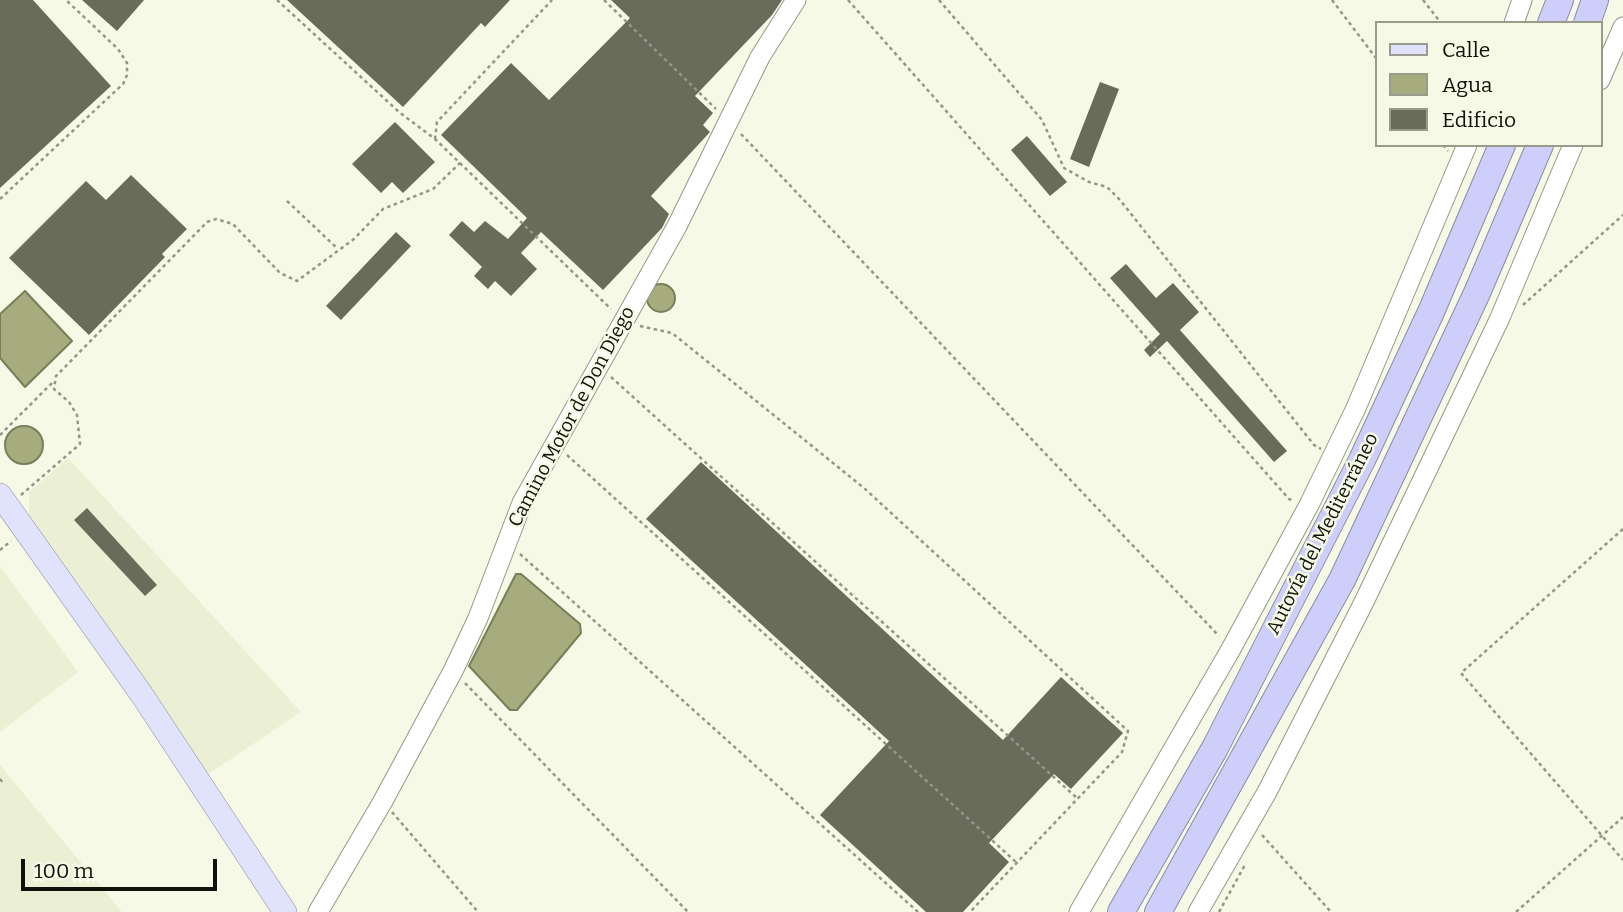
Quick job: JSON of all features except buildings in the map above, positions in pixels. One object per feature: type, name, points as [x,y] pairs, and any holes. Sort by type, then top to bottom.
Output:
[{"type":"highway","points":[[1552,21],[1560,0]]},
{"type":"highway","points":[[1588,21],[1595,0]]},
{"type":"highway","name":"Autovía del Mediterráneo","points":[[1121,912],[1215,748],[1273,634],[1408,362],[1501,147]]},
{"type":"highway","name":"Autovía del Mediterráneo","points":[[1158,912],[1342,580],[1466,317],[1539,147]]},
{"type":"highway","points":[[1108,912],[1241,681],[1273,634]]},
{"type":"main road","points":[[4,501],[142,695],[285,912]]},
{"type":"street","name":"Camino Motor de Don Diego","points":[[318,912],[382,804],[453,671],[478,618],[522,503],[677,226],[760,57],[796,0]]},
{"type":"street","points":[[1515,21],[1522,0]]},
{"type":"street","points":[[1602,75],[1623,27]]},
{"type":"street","points":[[1079,912],[1231,649],[1308,507],[1466,147]]},
{"type":"street","points":[[1198,912],[1267,792],[1363,604],[1499,320],[1572,147]]},
{"type":"path","points":[[0,199],[122,84],[127,75],[127,63],[118,50],[66,0]]},
{"type":"path","points":[[277,0],[399,112],[435,139],[624,321],[673,333],[864,488],[1128,732],[1122,752],[970,912]]},
{"type":"path","points":[[435,139],[437,122],[552,0]]},
{"type":"path","points":[[604,0],[729,121],[1231,649]]},
{"type":"path","points":[[848,0],[1289,499],[1308,507]]},
{"type":"path","points":[[939,0],[1042,120],[1064,168],[1089,182],[1107,187],[1121,200],[1314,445],[1332,457]]},
{"type":"path","points":[[1332,0],[1374,55]]},
{"type":"path","points":[[1423,0],[1439,21]]},
{"type":"path","points":[[0,435],[207,222],[216,219],[233,224],[292,281],[297,281],[316,264],[339,250],[383,209],[433,189],[460,163]]},
{"type":"path","points":[[287,201],[339,250]]},
{"type":"path","points":[[1523,305],[1623,215]]},
{"type":"path","points":[[598,365],[1078,799]]},
{"type":"path","points":[[4,501],[80,444],[77,415],[53,383]]},
{"type":"path","points":[[554,443],[1016,862]]},
{"type":"path","points":[[1623,529],[1461,673],[1623,860]]},
{"type":"path","points":[[504,548],[533,562],[918,912]]},
{"type":"path","points":[[453,671],[688,912]]},
{"type":"path","points":[[0,779],[4,784]]},
{"type":"path","points":[[382,804],[402,820],[478,912]]},
{"type":"path","points":[[1516,912],[1623,817]]},
{"type":"path","points":[[1268,823],[1262,835],[1331,912]]},
{"type":"path","points":[[1219,912],[1249,857]]},
{"type":"shaded area","points":[[68,458],[301,712],[207,775],[29,517],[29,492]]},
{"type":"shaded area","points":[[0,566],[78,672],[0,732]]},
{"type":"shaded area","points":[[0,765],[122,912],[0,912]]},
{"type":"water","points":[[661,284],[671,288],[675,298],[671,308],[661,312],[651,308],[647,298],[651,288]]},
{"type":"water","points":[[25,291],[72,341],[25,387],[0,358],[0,314]]},
{"type":"water","points":[[24,426],[37,432],[43,445],[37,458],[24,464],[11,458],[5,445],[11,432]]},
{"type":"water","points":[[516,574],[521,574],[580,624],[581,633],[517,710],[510,710],[469,666]]}]
